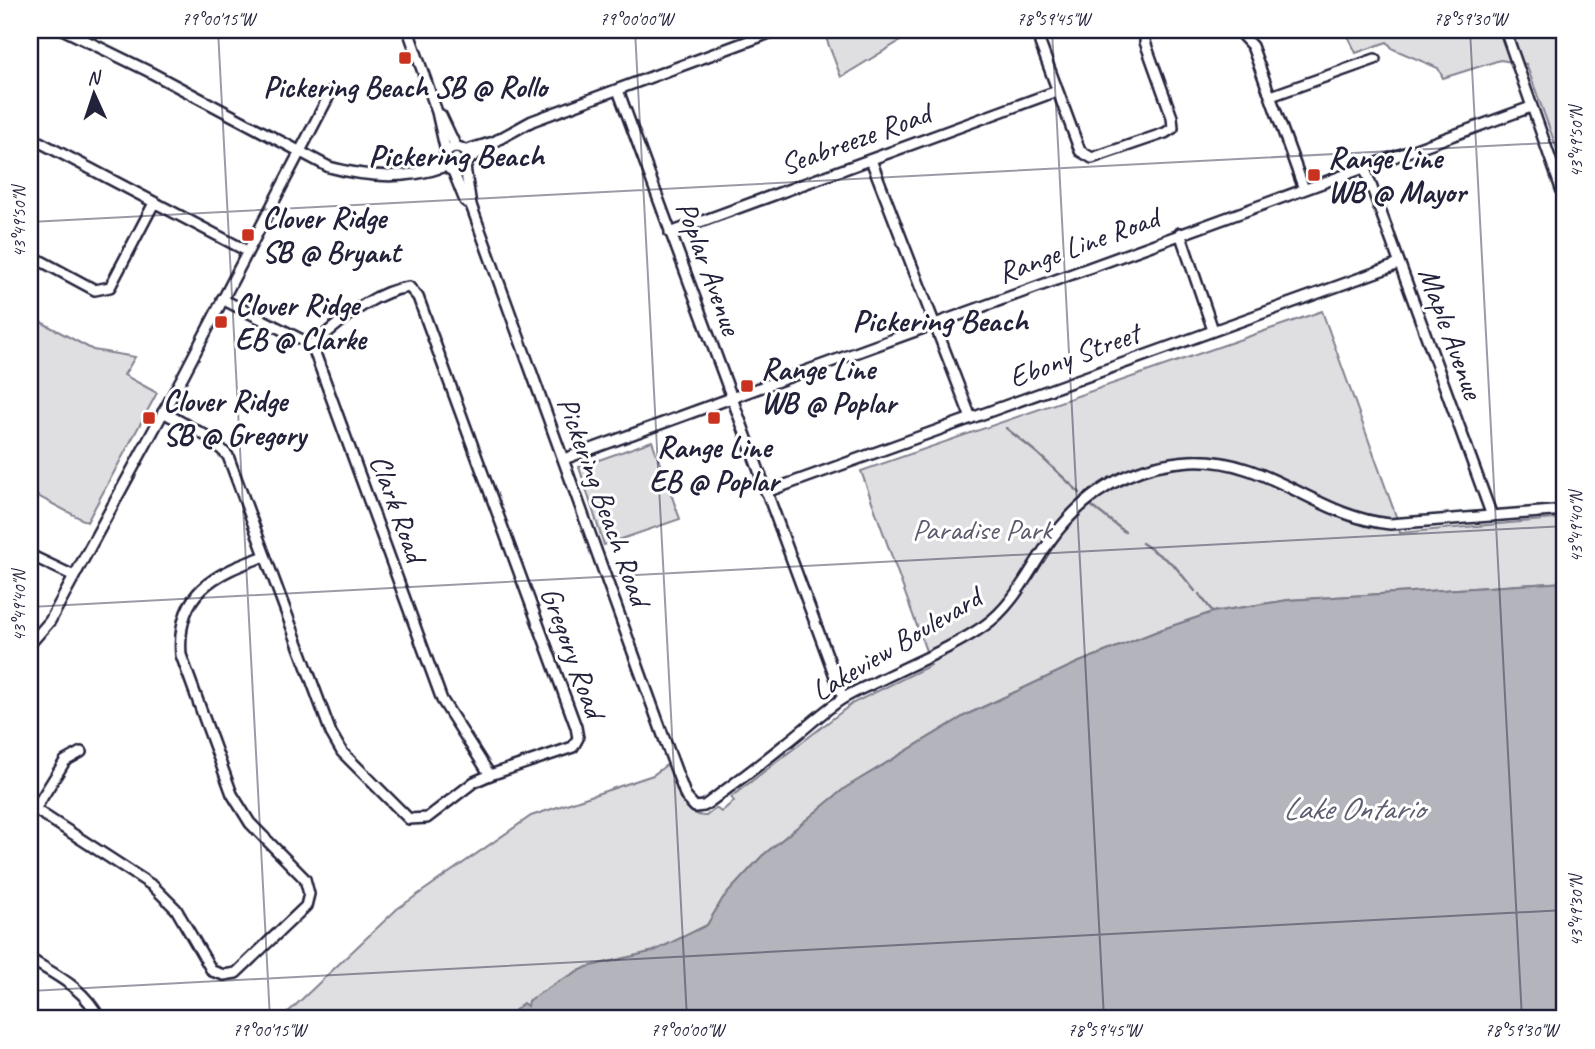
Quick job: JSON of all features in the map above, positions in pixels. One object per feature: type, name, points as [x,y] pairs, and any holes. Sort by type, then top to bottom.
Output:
[{"type":"street","points":[[64,30],[148,71],[329,167],[359,175],[382,177],[419,172],[430,164],[447,162],[492,143],[532,121],[778,30]]},
{"type":"street","name":"Pickering Beach Road","points":[[408,30],[437,112],[447,162],[465,201],[471,205]]},
{"type":"street","points":[[1040,30],[1040,43],[1080,151],[1091,158],[1173,128],[1172,117],[1145,42],[1146,30]]},
{"type":"street","points":[[1237,30],[1252,46],[1304,189]]},
{"type":"street","points":[[1505,30],[1565,200]]},
{"type":"street","points":[[1271,96],[1375,58]]},
{"type":"street","points":[[30,644],[50,621],[163,412],[331,90]]},
{"type":"street","name":"Poplar Avenue","points":[[618,90],[843,698]]},
{"type":"street","name":"Seabreeze Road","points":[[670,233],[1057,91]]},
{"type":"street","name":"Range Line Road","points":[[564,459],[1531,107]]},
{"type":"street","name":"Pickering Beach Road","points":[[437,112],[442,116],[463,156],[471,205],[677,774],[689,802],[698,808]]},
{"type":"street","points":[[30,137],[247,251]]},
{"type":"street","points":[[447,162],[463,156]]},
{"type":"street","points":[[871,160],[971,418]]},
{"type":"street","name":"Maple Avenue","points":[[1364,166],[1492,516]]},
{"type":"street","points":[[30,255],[95,290],[110,286],[154,203]]},
{"type":"street","points":[[1180,233],[1213,330]]},
{"type":"street","name":"Ebony Street","points":[[766,492],[1399,264]]},
{"type":"street","name":"Gregory Road","points":[[163,412],[210,438],[228,456],[331,733],[342,752],[409,819],[427,818],[474,782],[573,747],[578,738],[418,297],[409,287],[393,289],[366,303],[312,345]]},
{"type":"street","points":[[222,299],[312,345]]},
{"type":"street","name":"Clark Road","points":[[312,345],[443,700],[490,775]]},
{"type":"street","name":"Lakeview Boulevard","points":[[698,808],[843,698],[986,625],[1015,594],[1046,545],[1081,504],[1116,480],[1149,467],[1191,461],[1229,463],[1264,474],[1332,509],[1377,523],[1409,524],[1565,510]]},
{"type":"street","points":[[30,555],[74,576]]},
{"type":"street","points":[[81,752],[65,761],[32,807],[153,886],[176,909],[212,971],[224,975],[236,974],[306,906],[309,894],[305,879],[250,823],[232,794],[181,655],[180,631],[196,595],[213,578],[233,566],[265,556]]},
{"type":"street","points":[[30,959],[76,988],[91,1001],[100,1019]]},
{"type":"green space","points":[[823,30],[918,30],[841,77]]},
{"type":"green space","points":[[1345,30],[1565,30],[1565,171],[1526,64],[1500,60],[1443,78],[1438,68],[1393,49],[1387,42],[1356,53]]},
{"type":"green space","name":"Paradise Park","points":[[1322,311],[1400,533],[1565,518],[1565,582],[1288,600],[1213,612],[1160,630],[1077,663],[966,715],[845,788],[762,856],[723,898],[707,925],[667,953],[577,971],[513,1019],[281,1019],[397,909],[531,816],[653,775],[669,763],[680,797],[690,811],[706,816],[716,808],[721,812],[734,801],[731,797],[853,703],[931,665],[861,471]]},
{"type":"green space","points":[[30,316],[93,350],[135,357],[124,375],[157,393],[87,522],[30,492]]},
{"type":"green space","points":[[652,441],[680,519],[604,545],[579,467]]},
{"type":"water","name":"Lake Ontario","points":[[1565,582],[1565,1019],[506,1019],[523,1003],[527,1006],[528,1001],[587,967],[654,951],[707,925],[723,898],[762,856],[845,788],[966,715],[1077,663],[1213,612],[1288,600]]},
{"type":"waterway","points":[[1006,428],[1080,493]]},
{"type":"waterway","points":[[1089,504],[1125,532]]},
{"type":"waterway","points":[[1142,543],[1174,565],[1195,591]]},
{"type":"waterway","points":[[1199,594],[1213,612]]},
{"type":"place","name":"Pickering Beach SB @ Rollo","points":[[405,58]]},
{"type":"place","name":"Range Line WB @ Mayor","points":[[1314,175]]},
{"type":"place","name":"Clover Ridge SB @ Bryant","points":[[248,235]]},
{"type":"place","name":"Clover Ridge EB @ Clarke","points":[[221,322]]},
{"type":"place","name":"Range Line WB @ Poplar","points":[[747,386]]},
{"type":"place","name":"Clover Ridge SB @ Gregory","points":[[149,418]]},
{"type":"place","name":"Range Line EB @ Poplar","points":[[714,418]]},
{"type":"district","name":"Pickering Beach","points":[[456,155]]},
{"type":"district","name":"Pickering Beach","points":[[940,320]]}]
